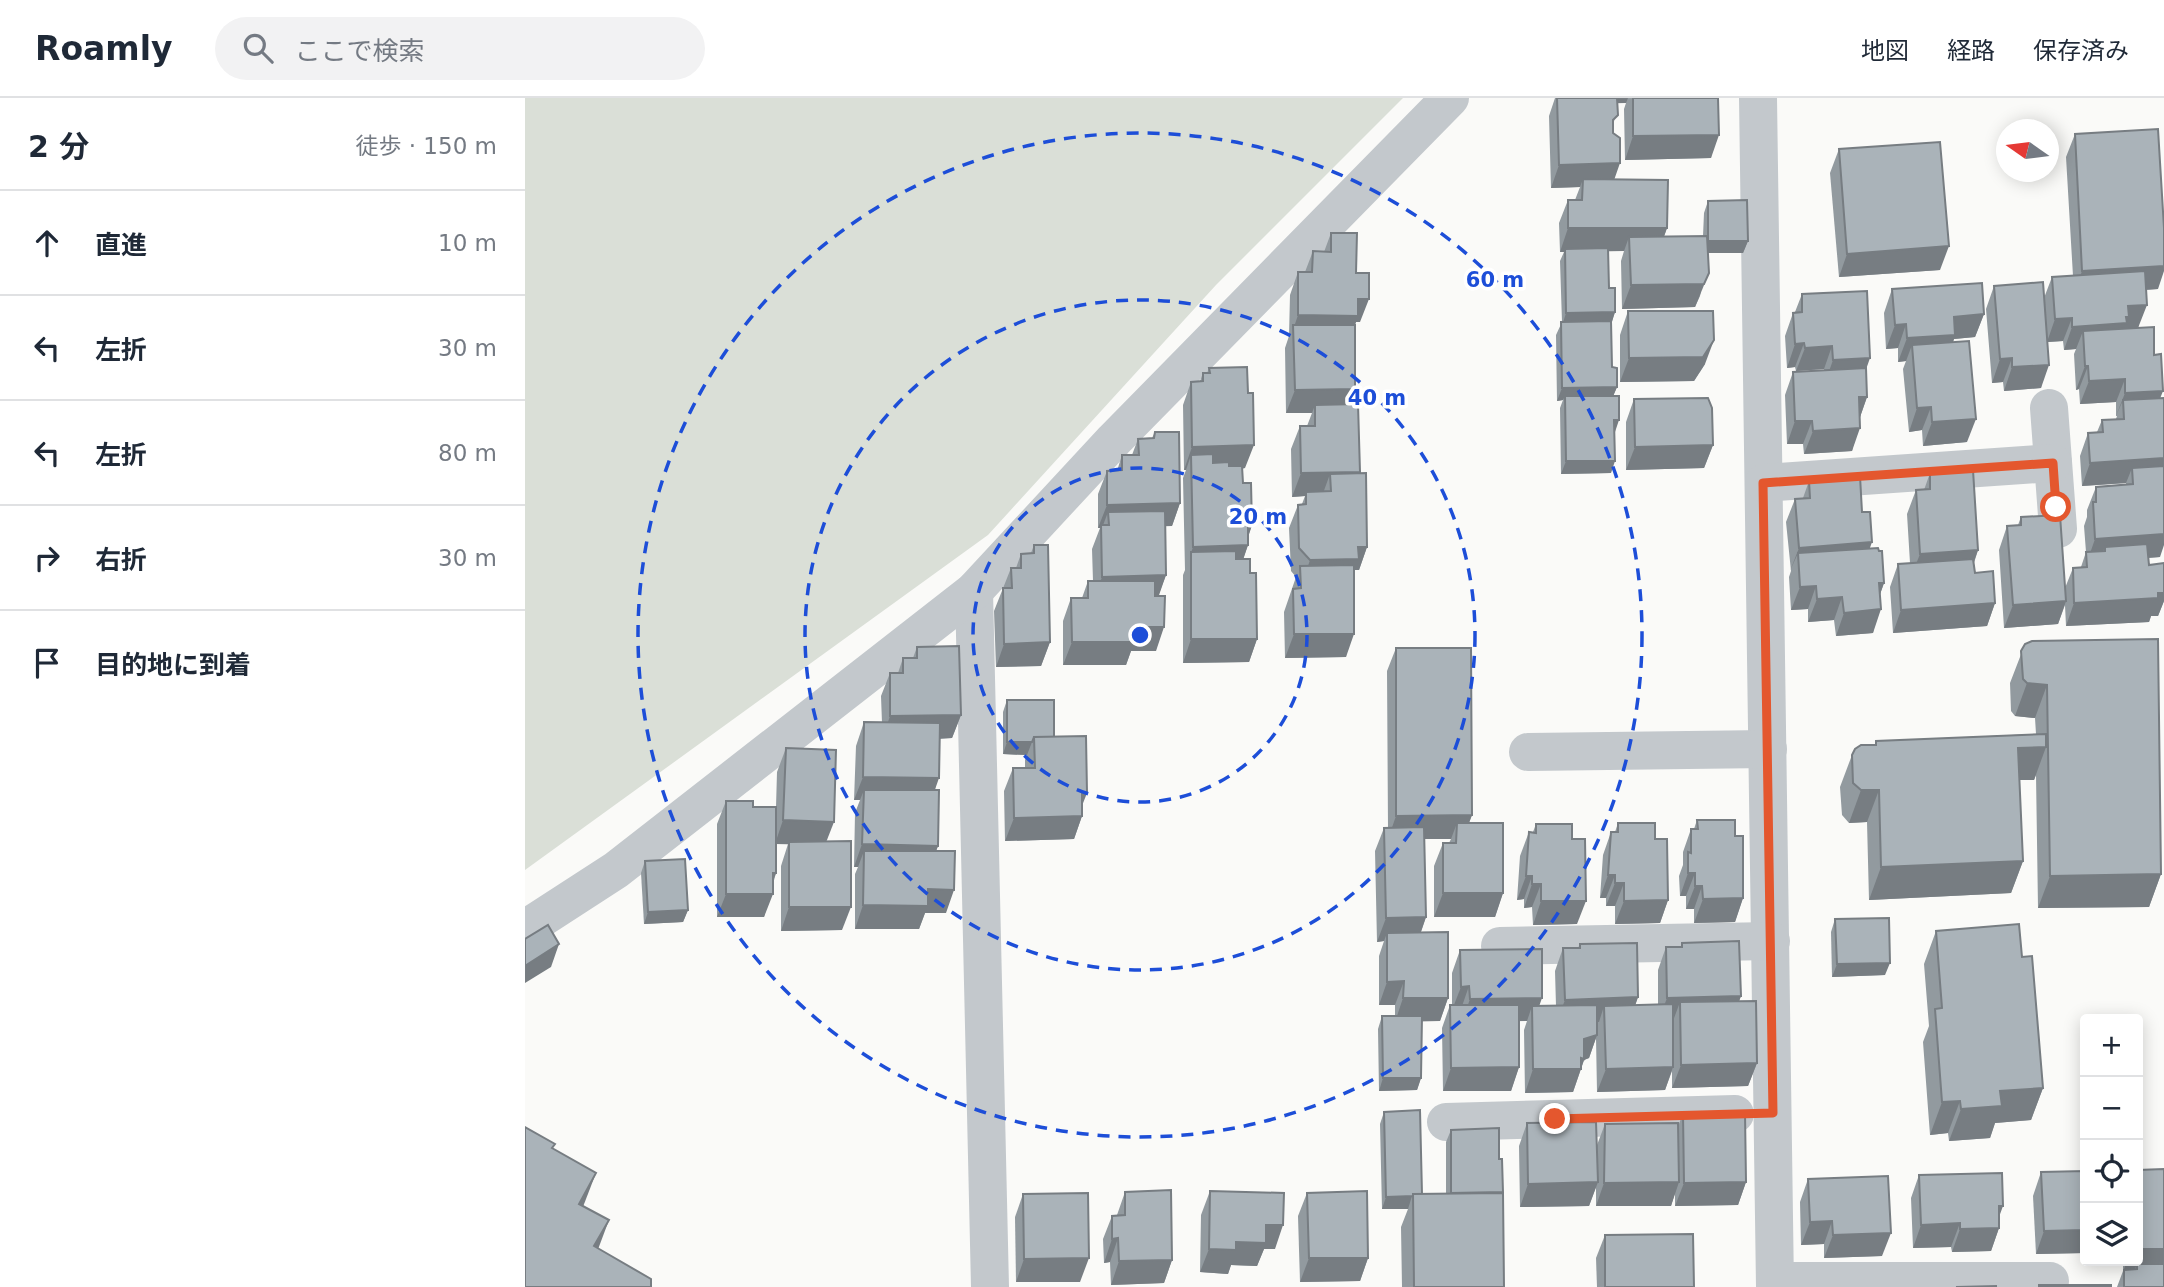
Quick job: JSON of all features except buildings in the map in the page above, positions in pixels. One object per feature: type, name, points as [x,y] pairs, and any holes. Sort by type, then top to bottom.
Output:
[{"type":"street","points":[[525,929],[616,870],[974,591],[1114,440],[1450,98]]},
{"type":"street","points":[[1758,98],[1775,1284],[2050,1281]]},
{"type":"street","points":[[2049,408],[2057,529]]},
{"type":"street","points":[[1763,483],[2053,463]]},
{"type":"street","points":[[974,591],[990,1287]]},
{"type":"street","points":[[1528,752],[1768,749]]},
{"type":"street","points":[[1500,946],[1771,941]]},
{"type":"street","points":[[1446,1122],[1773,1113]]},
{"type":"shaded area","points":[[525,98],[1403,98],[1216,285],[988,535],[525,870]]},
{"type":"route","points":[[1555,1119],[1773,1113],[1763,483],[2053,463],[2056,507]]}]
